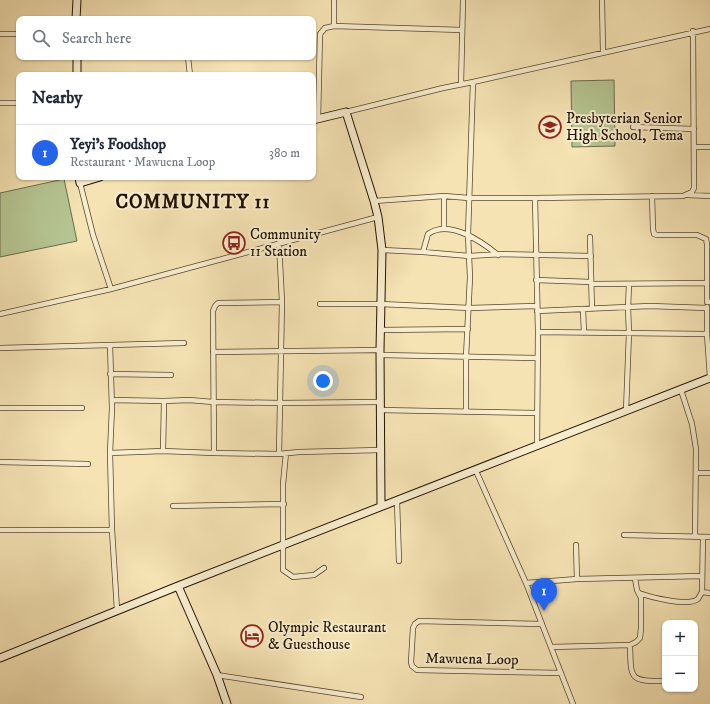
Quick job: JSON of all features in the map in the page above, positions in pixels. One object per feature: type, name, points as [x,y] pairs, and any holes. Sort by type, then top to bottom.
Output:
[{"type":"street","points":[[76,16],[77,0]]},
{"type":"street","points":[[334,0],[334,26]]},
{"type":"street","points":[[461,84],[463,0]]},
{"type":"street","points":[[602,0],[603,53]]},
{"type":"street","points":[[316,103],[320,34],[325,28],[334,26],[462,30]]},
{"type":"street","points":[[316,120],[461,84],[710,28]]},
{"type":"street","points":[[687,195],[692,192],[694,188],[693,31]]},
{"type":"street","points":[[0,34],[16,34]]},
{"type":"street","points":[[77,60],[77,72]]},
{"type":"street","points":[[188,60],[190,72]]},
{"type":"street","points":[[466,411],[466,357],[470,308],[468,235],[473,82]]},
{"type":"street","points":[[0,103],[16,102]]},
{"type":"street","points":[[346,112],[374,201],[378,217],[382,250],[380,304],[381,506]]},
{"type":"street","points":[[633,127],[694,129]]},
{"type":"street","points":[[694,147],[710,147]]},
{"type":"street","points":[[79,180],[93,235],[111,289]]},
{"type":"street","points":[[444,196],[444,229]]},
{"type":"street","points":[[374,201],[444,196],[469,198],[710,196]]},
{"type":"street","points":[[0,658],[117,610],[710,378],[707,334],[709,302],[706,238],[696,235],[654,234],[652,196]]},
{"type":"street","points":[[535,198],[538,332],[537,446]]},
{"type":"street","points":[[0,314],[111,289],[378,217]]},
{"type":"street","points":[[423,252],[428,234],[433,230],[444,229],[468,235],[484,244],[498,255]]},
{"type":"street","points":[[590,237],[592,309]]},
{"type":"street","points":[[279,243],[282,302],[279,454]]},
{"type":"street","points":[[382,250],[469,256],[591,256]]},
{"type":"street","points":[[536,280],[629,284],[707,283]]},
{"type":"street","points":[[626,411],[629,284]]},
{"type":"street","points":[[214,454],[213,311],[215,306],[218,304],[282,302]]},
{"type":"street","points":[[320,304],[380,304],[470,308],[592,309],[650,306],[708,308]]},
{"type":"street","points":[[583,309],[584,333]]},
{"type":"street","points":[[380,330],[468,329]]},
{"type":"street","points":[[538,332],[707,334]]},
{"type":"street","points":[[0,348],[184,343]]},
{"type":"street","points":[[110,345],[112,400],[110,453],[112,530],[117,610]]},
{"type":"street","points":[[213,352],[380,353],[466,357],[538,358]]},
{"type":"street","points":[[110,374],[171,375]]},
{"type":"street","points":[[681,390],[692,424],[696,449],[695,536]]},
{"type":"street","points":[[112,400],[189,400],[537,413]]},
{"type":"street","points":[[163,451],[164,401]]},
{"type":"street","points":[[0,408],[82,408]]},
{"type":"street","points":[[110,453],[163,451],[214,454],[279,454],[298,452],[380,450]]},
{"type":"street","points":[[286,453],[283,570],[293,577],[314,575],[324,568]]},
{"type":"street","points":[[0,462],[88,464]]},
{"type":"street","points":[[476,470],[526,583],[573,704]]},
{"type":"street","points":[[696,473],[710,473]]},
{"type":"street","points":[[397,501],[399,561]]},
{"type":"street","points":[[173,506],[284,504]]},
{"type":"street","points":[[0,530],[112,530]]},
{"type":"street","points":[[624,535],[710,537]]},
{"type":"street","points":[[639,593],[668,601],[692,602],[698,600],[702,592],[703,537]]},
{"type":"street","points":[[576,545],[577,579]]},
{"type":"street","points":[[526,583],[577,579],[702,576]]},
{"type":"street","points":[[551,647],[630,645],[636,642],[640,638],[642,605],[635,578]]},
{"type":"street","points":[[178,586],[228,704]]},
{"type":"street","points":[[702,592],[710,593]]},
{"type":"street","name":"Mawuena Loop","points":[[542,624],[420,621],[415,624],[413,628],[412,666],[417,670],[561,673]]},
{"type":"street","points":[[630,645],[632,674],[643,681],[662,680]]},
{"type":"street","points":[[217,675],[361,697]]},
{"type":"green space","points":[[614,80],[615,146],[572,147],[571,81]]},
{"type":"green space","points":[[64,180],[77,241],[0,257],[0,193]]},
{"type":"place","name":"Presbyterian Senior High School, Tema","points":[[550,127]]},
{"type":"place","name":"Community 11 Station","points":[[234,243]]},
{"type":"place","name":"Yeyi's Foodshop","points":[[544,611]]},
{"type":"place","name":"Olympic Restaurant & Guesthouse","points":[[252,636]]},
{"type":"district","name":"COMMUNITY 11","points":[[193,202]]}]
